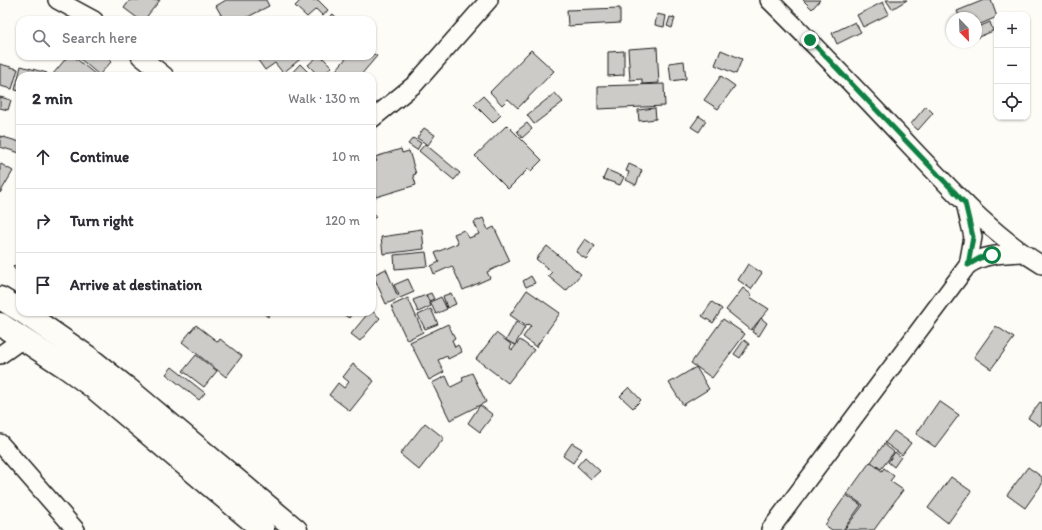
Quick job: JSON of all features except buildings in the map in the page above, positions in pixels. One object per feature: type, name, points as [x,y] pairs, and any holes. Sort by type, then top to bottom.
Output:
[{"type":"main road","points":[[0,298],[16,308]]},
{"type":"main road","points":[[30,316],[82,353],[127,388],[296,530]]},
{"type":"main road","points":[[0,324],[24,338],[93,387],[263,530]]},
{"type":"street","points":[[58,0],[87,16]]},
{"type":"street","points":[[376,116],[415,84],[489,0]]},
{"type":"street","points":[[773,1],[965,203],[1022,253],[1042,265]]},
{"type":"street","points":[[145,60],[160,72]]},
{"type":"street","points":[[965,203],[973,237],[968,265]]},
{"type":"street","points":[[770,530],[968,265],[980,258],[992,255],[1022,253]]},
{"type":"street","points":[[0,355],[24,338]]},
{"type":"street","points":[[0,443],[76,530]]},
{"type":"route","points":[[810,40],[965,203],[973,237],[968,265],[980,258],[992,255]]}]
